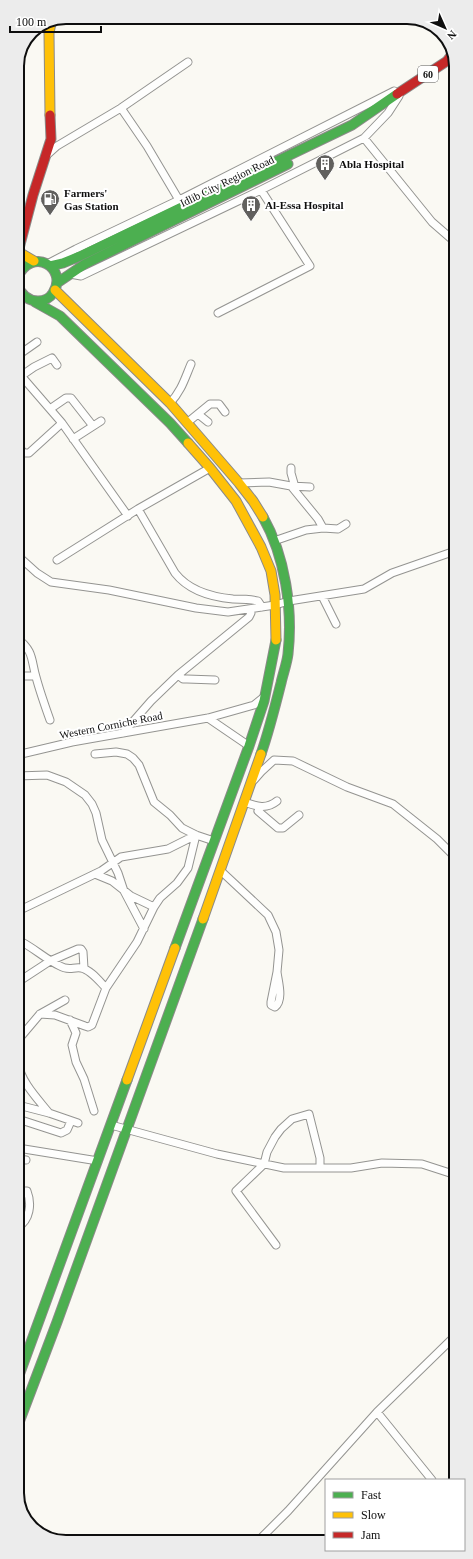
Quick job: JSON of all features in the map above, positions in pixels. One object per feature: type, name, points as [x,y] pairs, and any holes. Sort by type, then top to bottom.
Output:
[{"type":"main road","points":[[24,229],[33,195],[51,140],[49,74],[50,27]]},
{"type":"main road","name":"Idlib City Region Road","points":[[49,265],[63,263],[80,256],[352,125],[448,59]]},
{"type":"main road","name":"Idlib City Region Road","points":[[32,301],[42,301],[49,298],[56,286],[84,264],[362,128],[401,93]]},
{"type":"main road","points":[[24,255],[34,261],[49,265],[55,272],[56,286],[188,422],[239,482],[253,501],[270,530],[282,566],[289,601],[288,654],[269,730],[221,871],[24,1409]]},
{"type":"main road","points":[[24,266],[34,261]]},
{"type":"main road","points":[[24,297],[60,316],[116,369],[170,423],[210,468],[236,501],[261,547],[271,571],[275,605],[276,639],[264,697],[249,746],[24,1362]]},
{"type":"main road","points":[[24,301],[32,301]]},
{"type":"street","points":[[47,155],[57,146],[121,108],[188,62]]},
{"type":"street","points":[[49,265],[83,245],[179,200],[394,91],[401,93],[388,113],[364,138],[261,190],[80,276],[70,274]]},
{"type":"street","points":[[121,108],[147,146],[179,200]]},
{"type":"street","points":[[364,138],[432,222],[449,237]]},
{"type":"street","points":[[218,313],[310,266],[261,190]]},
{"type":"street","points":[[24,351],[37,342]]},
{"type":"street","points":[[24,372],[52,358],[56,365]]},
{"type":"street","points":[[170,403],[176,397],[181,388],[191,364]]},
{"type":"street","points":[[24,380],[62,423],[128,516]]},
{"type":"street","points":[[50,409],[66,398],[71,398],[93,426]]},
{"type":"street","points":[[188,422],[210,404],[219,404],[226,412]]},
{"type":"street","points":[[198,414],[208,422]]},
{"type":"street","points":[[73,439],[101,421]]},
{"type":"street","points":[[24,453],[29,453],[62,423]]},
{"type":"street","points":[[56,560],[138,509],[210,468]]},
{"type":"street","points":[[291,468],[293,486],[323,528]]},
{"type":"street","points":[[239,482],[269,482],[310,487]]},
{"type":"street","points":[[138,509],[175,573],[183,582],[193,589],[205,594],[258,601],[262,607]]},
{"type":"street","points":[[274,541],[306,530],[323,528],[338,529],[346,524]]},
{"type":"street","points":[[24,561],[37,573],[50,582],[109,590],[196,608],[228,612],[364,589],[392,574],[449,553]]},
{"type":"street","points":[[322,596],[336,624]]},
{"type":"street","points":[[123,733],[151,701],[178,675],[249,617],[251,609]]},
{"type":"street","points":[[24,644],[31,655],[35,676],[50,720]]},
{"type":"street","points":[[178,675],[183,679],[215,680]]},
{"type":"street","points":[[24,676],[35,676]]},
{"type":"street","name":"Western Corniche Road","points":[[24,754],[72,742],[208,718],[254,705],[264,697]]},
{"type":"street","points":[[208,718],[249,746]]},
{"type":"street","points":[[95,754],[116,752],[127,754],[133,758],[139,766],[154,802],[170,815],[178,826],[196,835],[214,841]]},
{"type":"street","points":[[249,786],[274,760],[293,761],[348,787],[393,804],[437,839],[449,851]]},
{"type":"street","points":[[24,776],[47,775],[66,782],[85,795],[92,804],[96,813],[102,840],[113,862],[124,891],[144,929]]},
{"type":"street","points":[[244,802],[260,807],[274,804],[277,801]]},
{"type":"street","points":[[260,807],[258,811],[278,828],[283,828],[299,815]]},
{"type":"street","points":[[24,908],[102,872],[113,862],[126,855],[168,849],[196,835]]},
{"type":"street","points":[[40,1014],[56,1015],[88,1027],[92,1025],[106,988],[138,942],[154,907],[160,898],[177,883],[188,868],[196,835]]},
{"type":"street","points":[[221,871],[268,915],[276,932],[279,950],[276,972]]},
{"type":"street","points":[[95,874],[112,881],[124,891],[154,907]]},
{"type":"street","points":[[24,943],[50,961],[66,969],[84,968]]},
{"type":"street","points":[[24,978],[50,961],[78,948],[83,952],[84,968],[106,988]]},
{"type":"street","points":[[24,1033],[40,1014],[65,1000]]},
{"type":"street","points":[[70,1020],[76,1033],[72,1045],[76,1062],[84,1079],[94,1111]]},
{"type":"street","points":[[24,1079],[29,1088],[49,1113]]},
{"type":"street","points":[[24,1107],[75,1122],[67,1130],[61,1133],[24,1121]]},
{"type":"street","points":[[276,1245],[236,1191],[264,1164],[271,1145],[281,1129],[292,1119],[309,1114],[320,1158],[320,1168]]},
{"type":"street","points":[[111,1124],[217,1154],[284,1168],[351,1168],[382,1163],[422,1164],[449,1173]]},
{"type":"street","points":[[24,1149],[98,1161]]},
{"type":"street","points":[[24,1190],[27,1191],[30,1201],[28,1216],[24,1222]]},
{"type":"street","points":[[264,1535],[288,1511],[377,1412],[449,1342]]},
{"type":"street","points":[[377,1412],[431,1479]]},
{"type":"traffic: fast","points":[[50,266],[63,263],[80,256],[352,125],[397,94]]},
{"type":"traffic: fast","points":[[57,283],[85,264],[288,164]]},
{"type":"traffic: fast","points":[[24,268],[31,263],[39,262],[47,264],[53,269],[56,275],[57,284],[53,293],[45,300],[34,301],[24,295]]},
{"type":"traffic: fast","points":[[35,302],[60,316],[170,423],[188,443]]},
{"type":"traffic: fast","points":[[261,754],[267,737],[287,661],[289,637],[286,583],[277,549],[271,532],[263,517]]},
{"type":"traffic: fast","points":[[175,948],[264,701],[276,640]]},
{"type":"traffic: fast","points":[[24,1409],[203,919]]},
{"type":"traffic: fast","points":[[24,1362],[127,1080]]},
{"type":"traffic: slow","points":[[50,27],[50,115]]},
{"type":"traffic: slow","points":[[24,255],[34,261]]},
{"type":"traffic: slow","points":[[55,290],[170,403],[239,483],[263,517]]},
{"type":"traffic: slow","points":[[188,443],[236,501],[261,547],[271,571],[275,595],[276,640]]},
{"type":"traffic: slow","points":[[203,919],[261,754]]},
{"type":"traffic: slow","points":[[127,1080],[175,948]]},
{"type":"traffic: jam","points":[[397,94],[448,59]]},
{"type":"traffic: jam","points":[[24,229],[51,139],[50,115]]},
{"type":"place","name":"Abla Hospital","points":[[325,181]]},
{"type":"place","name":"Farmers' Gas Station","points":[[50,216]]},
{"type":"place","name":"Al-Essa Hospital","points":[[251,222]]}]
